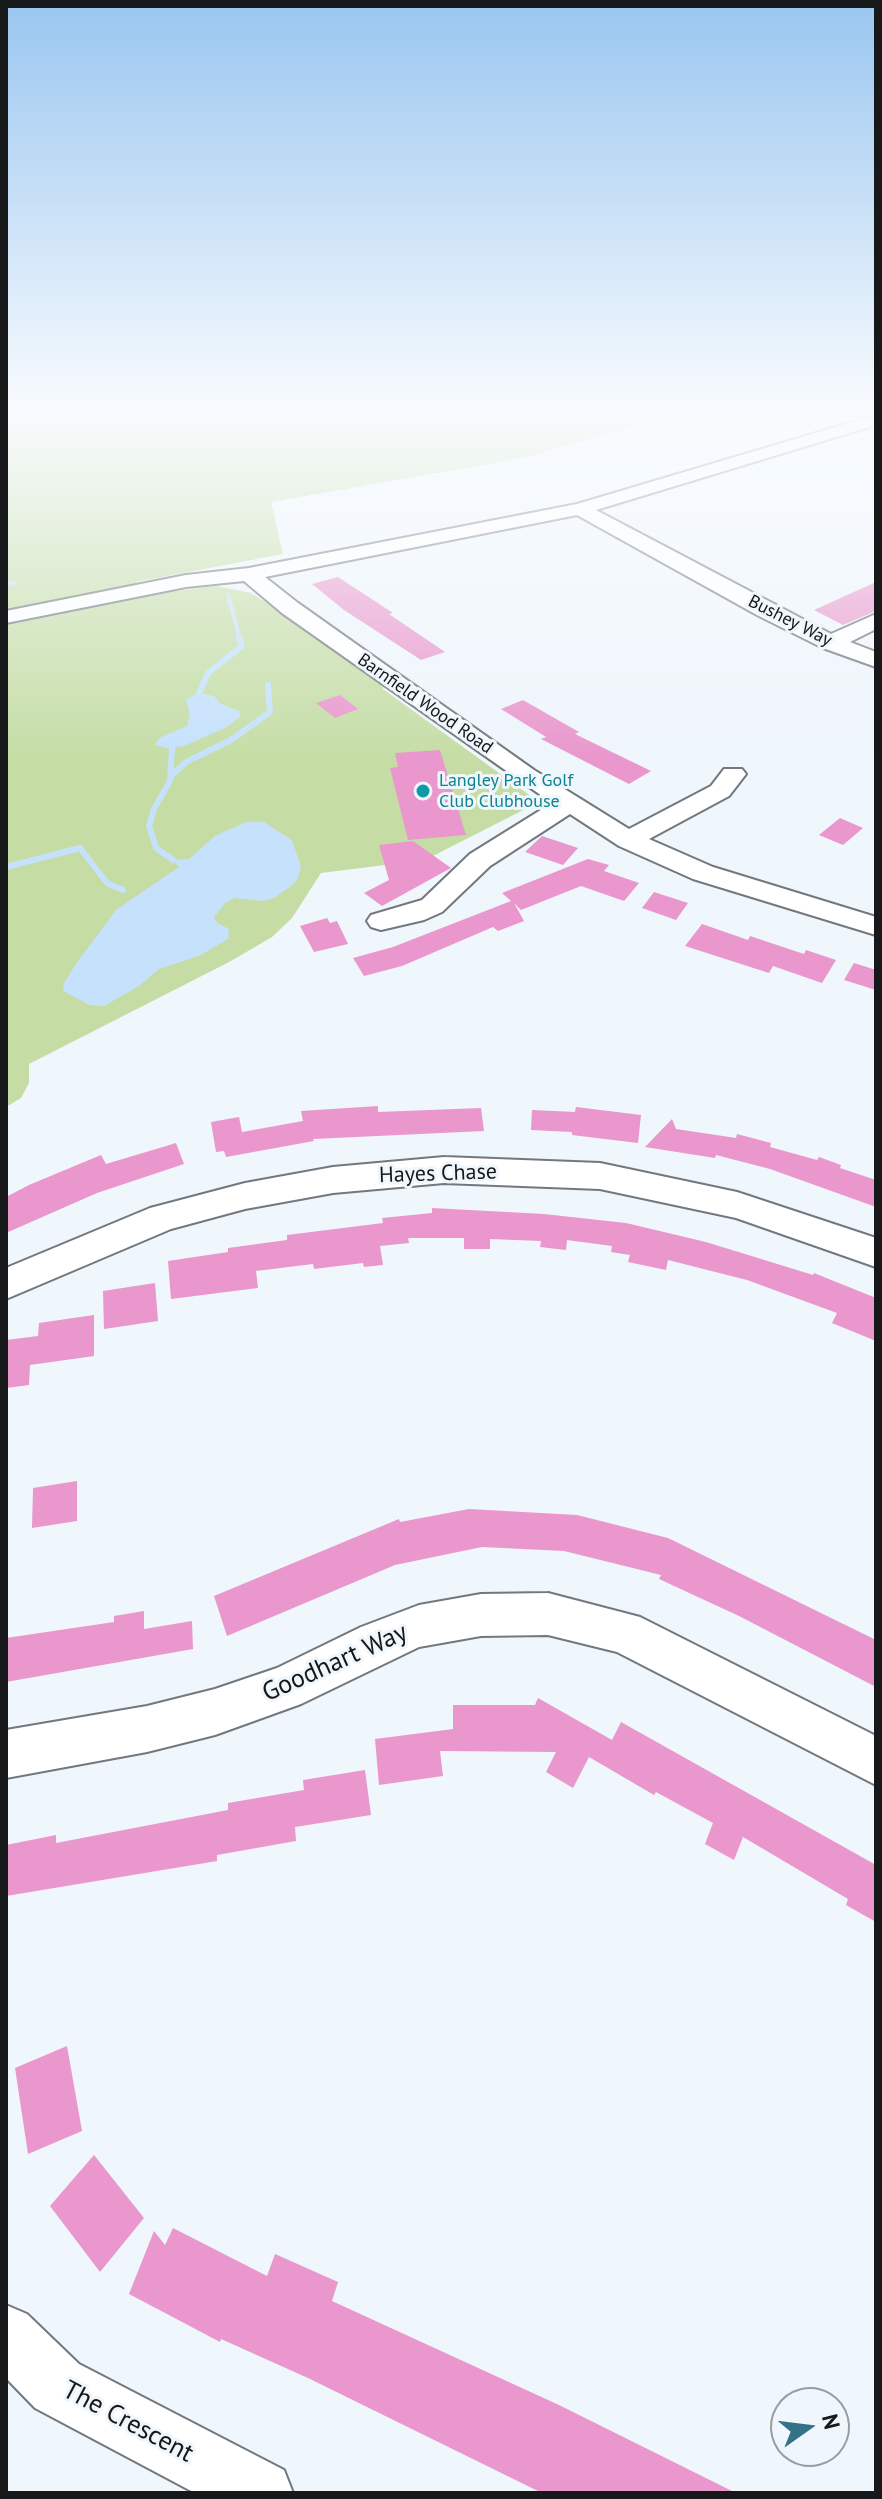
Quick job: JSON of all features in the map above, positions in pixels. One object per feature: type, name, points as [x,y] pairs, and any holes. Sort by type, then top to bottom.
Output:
[{"type":"street","points":[[6,617],[186,581],[249,574],[294,562],[485,527]]},
{"type":"street","name":"Bushey Way","points":[[613,527],[831,643],[876,660]]},
{"type":"street","name":"Barnfield Wood Road","points":[[249,574],[290,608],[568,804],[628,840],[703,873],[876,926]]},
{"type":"street","points":[[831,643],[876,621]]},
{"type":"street","points":[[628,840],[720,791],[733,774]]},
{"type":"street","points":[[381,921],[414,914],[432,906],[493,851],[568,804]]},
{"type":"street","name":"Hayes Chase","points":[[6,1284],[162,1218],[333,1180],[444,1170],[600,1176],[737,1205],[820,1231],[876,1253]]},
{"type":"street","name":"Goodhart Way","points":[[6,1754],[147,1729],[215,1712],[285,1688],[377,1642],[419,1626],[481,1615],[548,1614],[624,1632],[876,1761]]},
{"type":"street","name":"The Crescent","points":[[6,2335],[57,2386],[261,2493]]},
{"type":"green space","points":[[6,527],[277,527],[283,554],[136,582],[152,594],[216,586],[251,593],[310,629],[338,654],[384,682],[383,689],[539,802],[425,860],[321,873],[292,918],[272,937],[29,1064],[29,1083],[21,1098],[6,1107]]},
{"type":"water","points":[[204,694],[214,696],[221,704],[239,711],[241,716],[227,727],[184,746],[168,748],[155,745],[159,738],[187,726],[190,714],[186,700]]},
{"type":"water","points":[[246,822],[264,822],[292,840],[301,867],[297,880],[290,887],[274,898],[263,901],[235,898],[225,903],[214,917],[217,923],[229,929],[228,939],[201,955],[159,969],[139,986],[104,1006],[90,1005],[63,991],[64,983],[76,964],[116,910],[179,867],[173,860],[189,859],[215,836]]},
{"type":"building","points":[[338,577],[445,652],[421,660],[344,610],[312,584]]},
{"type":"building","points":[[876,582],[876,611],[843,625],[814,610]]},
{"type":"building","points":[[340,695],[358,709],[335,718],[316,703]]},
{"type":"building","points":[[523,700],[579,732],[575,734],[651,771],[629,784],[541,739],[546,737],[501,709]]},
{"type":"building","name":"Langley Park Golf Club Clubhouse","points":[[440,750],[466,835],[408,840],[390,768],[398,767],[395,753]]},
{"type":"building","points":[[840,818],[863,828],[843,845],[819,835]]},
{"type":"building","points":[[542,836],[578,848],[563,865],[525,852]]},
{"type":"building","points":[[413,841],[451,868],[382,906],[364,893],[389,880],[379,845]]},
{"type":"building","points":[[588,859],[609,865],[604,871],[639,883],[624,901],[581,886],[521,910],[514,903],[524,921],[498,931],[493,927],[402,966],[364,976],[353,958],[393,947],[511,901],[502,893]]},
{"type":"building","points":[[654,892],[688,903],[676,920],[642,908]]},
{"type":"building","points":[[327,918],[330,923],[337,921],[348,944],[314,952],[300,926]]},
{"type":"building","points":[[702,924],[748,940],[750,936],[804,954],[806,950],[836,960],[822,983],[773,966],[769,973],[685,946]]},
{"type":"building","points":[[854,963],[876,970],[876,990],[844,980]]},
{"type":"building","points":[[378,1106],[378,1112],[481,1108],[484,1131],[313,1139],[226,1157],[224,1151],[216,1152],[211,1122],[239,1117],[242,1132],[303,1121],[301,1111]]},
{"type":"building","points":[[576,1107],[641,1115],[638,1143],[572,1135],[572,1132],[531,1130],[532,1110],[575,1112]]},
{"type":"building","points":[[672,1119],[676,1129],[736,1138],[737,1134],[771,1143],[770,1147],[817,1160],[819,1157],[876,1180],[876,1207],[770,1169],[716,1155],[715,1158],[645,1147]]},
{"type":"building","points":[[176,1143],[184,1164],[97,1193],[6,1233],[6,1197],[101,1155],[106,1164]]},
{"type":"building","points":[[432,1208],[544,1214],[626,1223],[814,1273],[876,1298],[876,1341],[832,1323],[837,1313],[747,1280],[668,1260],[666,1270],[628,1262],[630,1255],[611,1252],[612,1246],[567,1240],[566,1250],[540,1247],[541,1241],[490,1239],[490,1249],[464,1249],[464,1238],[408,1238],[409,1243],[380,1246],[383,1265],[364,1267],[363,1263],[314,1269],[313,1264],[256,1271],[258,1288],[171,1299],[168,1261],[287,1240],[287,1235],[383,1223],[382,1218],[432,1213]]},
{"type":"building","points":[[155,1283],[158,1321],[104,1329],[103,1291]]},
{"type":"building","points":[[94,1315],[94,1356],[30,1365],[29,1385],[6,1388],[6,1340],[38,1336],[39,1323]]},
{"type":"building","points":[[77,1481],[77,1521],[32,1528],[33,1488]]},
{"type":"building","points":[[469,1509],[577,1515],[668,1538],[876,1640],[876,1687],[739,1616],[659,1579],[661,1575],[564,1551],[482,1547],[395,1565],[227,1636],[214,1596],[399,1519],[400,1522]]},
{"type":"building","points":[[144,1611],[144,1629],[192,1621],[193,1649],[6,1682],[6,1638],[114,1622],[114,1616]]},
{"type":"building","points":[[538,1698],[612,1740],[621,1722],[876,1865],[876,1922],[846,1905],[848,1899],[743,1837],[734,1860],[705,1844],[713,1823],[656,1792],[654,1795],[589,1757],[573,1788],[546,1772],[556,1752],[440,1751],[443,1776],[379,1785],[375,1739],[453,1729],[453,1705],[535,1705]]},
{"type":"building","points":[[365,1770],[371,1815],[295,1827],[296,1841],[217,1855],[217,1861],[6,1896],[6,1845],[56,1835],[56,1843],[228,1810],[228,1803],[304,1790],[303,1780]]},
{"type":"building","points":[[67,2046],[82,2131],[28,2154],[15,2068]]},
{"type":"building","points":[[94,2155],[144,2218],[100,2272],[50,2206]]},
{"type":"building","points":[[173,2228],[267,2276],[275,2254],[338,2282],[332,2301],[559,2405],[736,2493],[542,2493],[308,2378],[221,2339],[220,2342],[129,2294],[154,2231],[165,2245]]},
{"type":"waterway","points":[[6,582],[14,583]]},
{"type":"waterway","points":[[228,595],[240,639]]},
{"type":"waterway","points":[[199,694],[208,673],[242,646],[239,637]]},
{"type":"waterway","points":[[171,776],[186,762],[231,740],[270,712],[268,685]]},
{"type":"waterway","points":[[172,748],[170,781],[154,809],[149,826],[156,848],[173,860]]},
{"type":"waterway","points":[[6,867],[80,848],[107,883],[123,890]]},
{"type":"place","name":"Langley Park Golf Club Clubhouse","points":[[423,791]]}]
